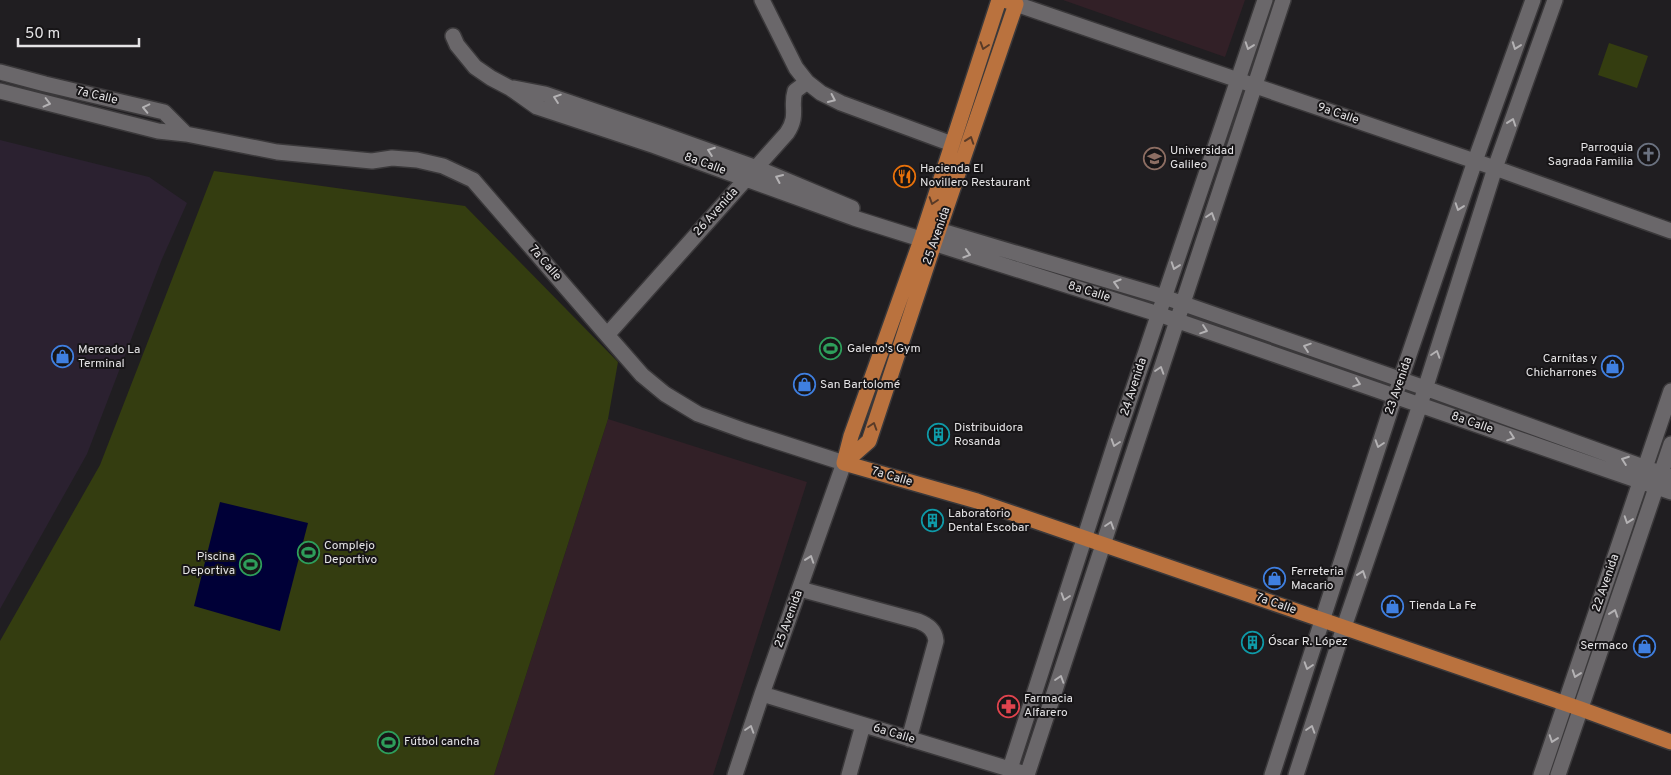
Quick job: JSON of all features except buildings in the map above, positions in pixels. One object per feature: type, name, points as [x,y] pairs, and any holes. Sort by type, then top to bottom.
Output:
[{"type":"main road","name":"25 Avenida","points":[[844,463],[868,441],[929,236],[952,144],[999,0]]},
{"type":"main road","name":"25 Avenida","points":[[929,236],[1013,1]]},
{"type":"main road","name":"7a Calle","points":[[844,463],[977,500],[1322,621],[1566,703],[1671,742]]},
{"type":"street","points":[[762,0],[796,68],[807,82],[821,94],[952,144]]},
{"type":"street","name":"24 Avenida","points":[[1009,772],[1158,314],[1265,0]]},
{"type":"street","name":"24 Avenida","points":[[1027,775],[1283,0]]},
{"type":"street","name":"23 Avenida","points":[[1272,775],[1395,396],[1475,161],[1533,0]]},
{"type":"street","name":"23 Avenida","points":[[1296,775],[1344,627],[1426,388],[1496,168],[1555,0]]},
{"type":"street","name":"9a Calle","points":[[1013,1],[1496,168],[1671,231]]},
{"type":"street","name":"8a Calle","points":[[453,36],[457,45],[475,67],[490,78],[510,88],[545,94],[617,126],[929,236],[1420,405],[1665,482]]},
{"type":"street","name":"7a Calle","points":[[0,72],[164,112],[186,134]]},
{"type":"street","name":"26 Avenida","points":[[606,335],[791,126],[794,114],[793,100],[795,91],[807,82]]},
{"type":"street","name":"7a Calle","points":[[0,91],[158,131],[186,134],[277,152],[364,161],[392,158],[417,160],[443,166],[473,180],[606,335],[642,375],[665,394],[698,414],[844,463]]},
{"type":"street","name":"8a Calle","points":[[929,236],[1164,297],[1426,388],[1643,475]]},
{"type":"street","name":"22 Avenida","points":[[1541,775],[1671,391]]},
{"type":"street","name":"22 Avenida","points":[[1558,775],[1665,482],[1671,444]]},
{"type":"street","name":"25 Avenida","points":[[735,775],[844,463]]},
{"type":"street","points":[[800,589],[925,624],[931,628],[936,635],[936,642],[909,739]]},
{"type":"street","name":"6a Calle","points":[[762,694],[863,724],[1009,772],[1027,775]]},
{"type":"street","points":[[849,775],[863,724]]},
{"type":"shaded area","points":[[1063,0],[1245,0],[1225,57]]},
{"type":"shaded area","name":"Mercado La Terminal","points":[[0,140],[149,177],[187,203],[162,259],[87,454],[0,609]]},
{"type":"shaded area","points":[[608,419],[807,482],[713,775],[494,775]]},
{"type":"shaded area","name":"Piscina Deportiva","points":[[220,502],[308,523],[280,631],[194,606]]},
{"type":"green space","points":[[1609,43],[1648,56],[1637,88],[1598,75]]},
{"type":"green space","name":"Complejo Deportivo","points":[[214,171],[465,206],[618,362],[608,419],[494,775],[0,775],[0,641],[100,465]]},
{"type":"place","name":"Parroquia Sagrada Familia","points":[[1649,155]]},
{"type":"place","name":"Universidad Galileo","points":[[1154,158]]},
{"type":"place","name":"Hacienda El Novillero Restaurant","points":[[904,176]]},
{"type":"place","name":"Galeno's Gym","points":[[831,349]]},
{"type":"place","name":"Mercado La Terminal","points":[[62,357]]},
{"type":"place","name":"Carnitas y Chicharrones","points":[[1613,366]]},
{"type":"place","name":"San Bartolomé","points":[[804,385]]},
{"type":"place","name":"Distribuidora Rosanda","points":[[938,435]]},
{"type":"place","name":"Laboratorio Dental Escobar","points":[[932,521]]},
{"type":"place","name":"Complejo Deportivo","points":[[308,553]]},
{"type":"place","name":"Piscina Deportiva","points":[[251,564]]},
{"type":"place","name":"Ferreteria Macario","points":[[1275,579]]},
{"type":"place","name":"Tienda La Fe","points":[[1393,606]]},
{"type":"place","name":"Óscar R. López","points":[[1252,642]]},
{"type":"place","name":"Sermaco","points":[[1644,646]]},
{"type":"place","name":"Farmacia Alfarero","points":[[1008,706]]},
{"type":"place","name":"Fútbol cancha","points":[[388,742]]}]
